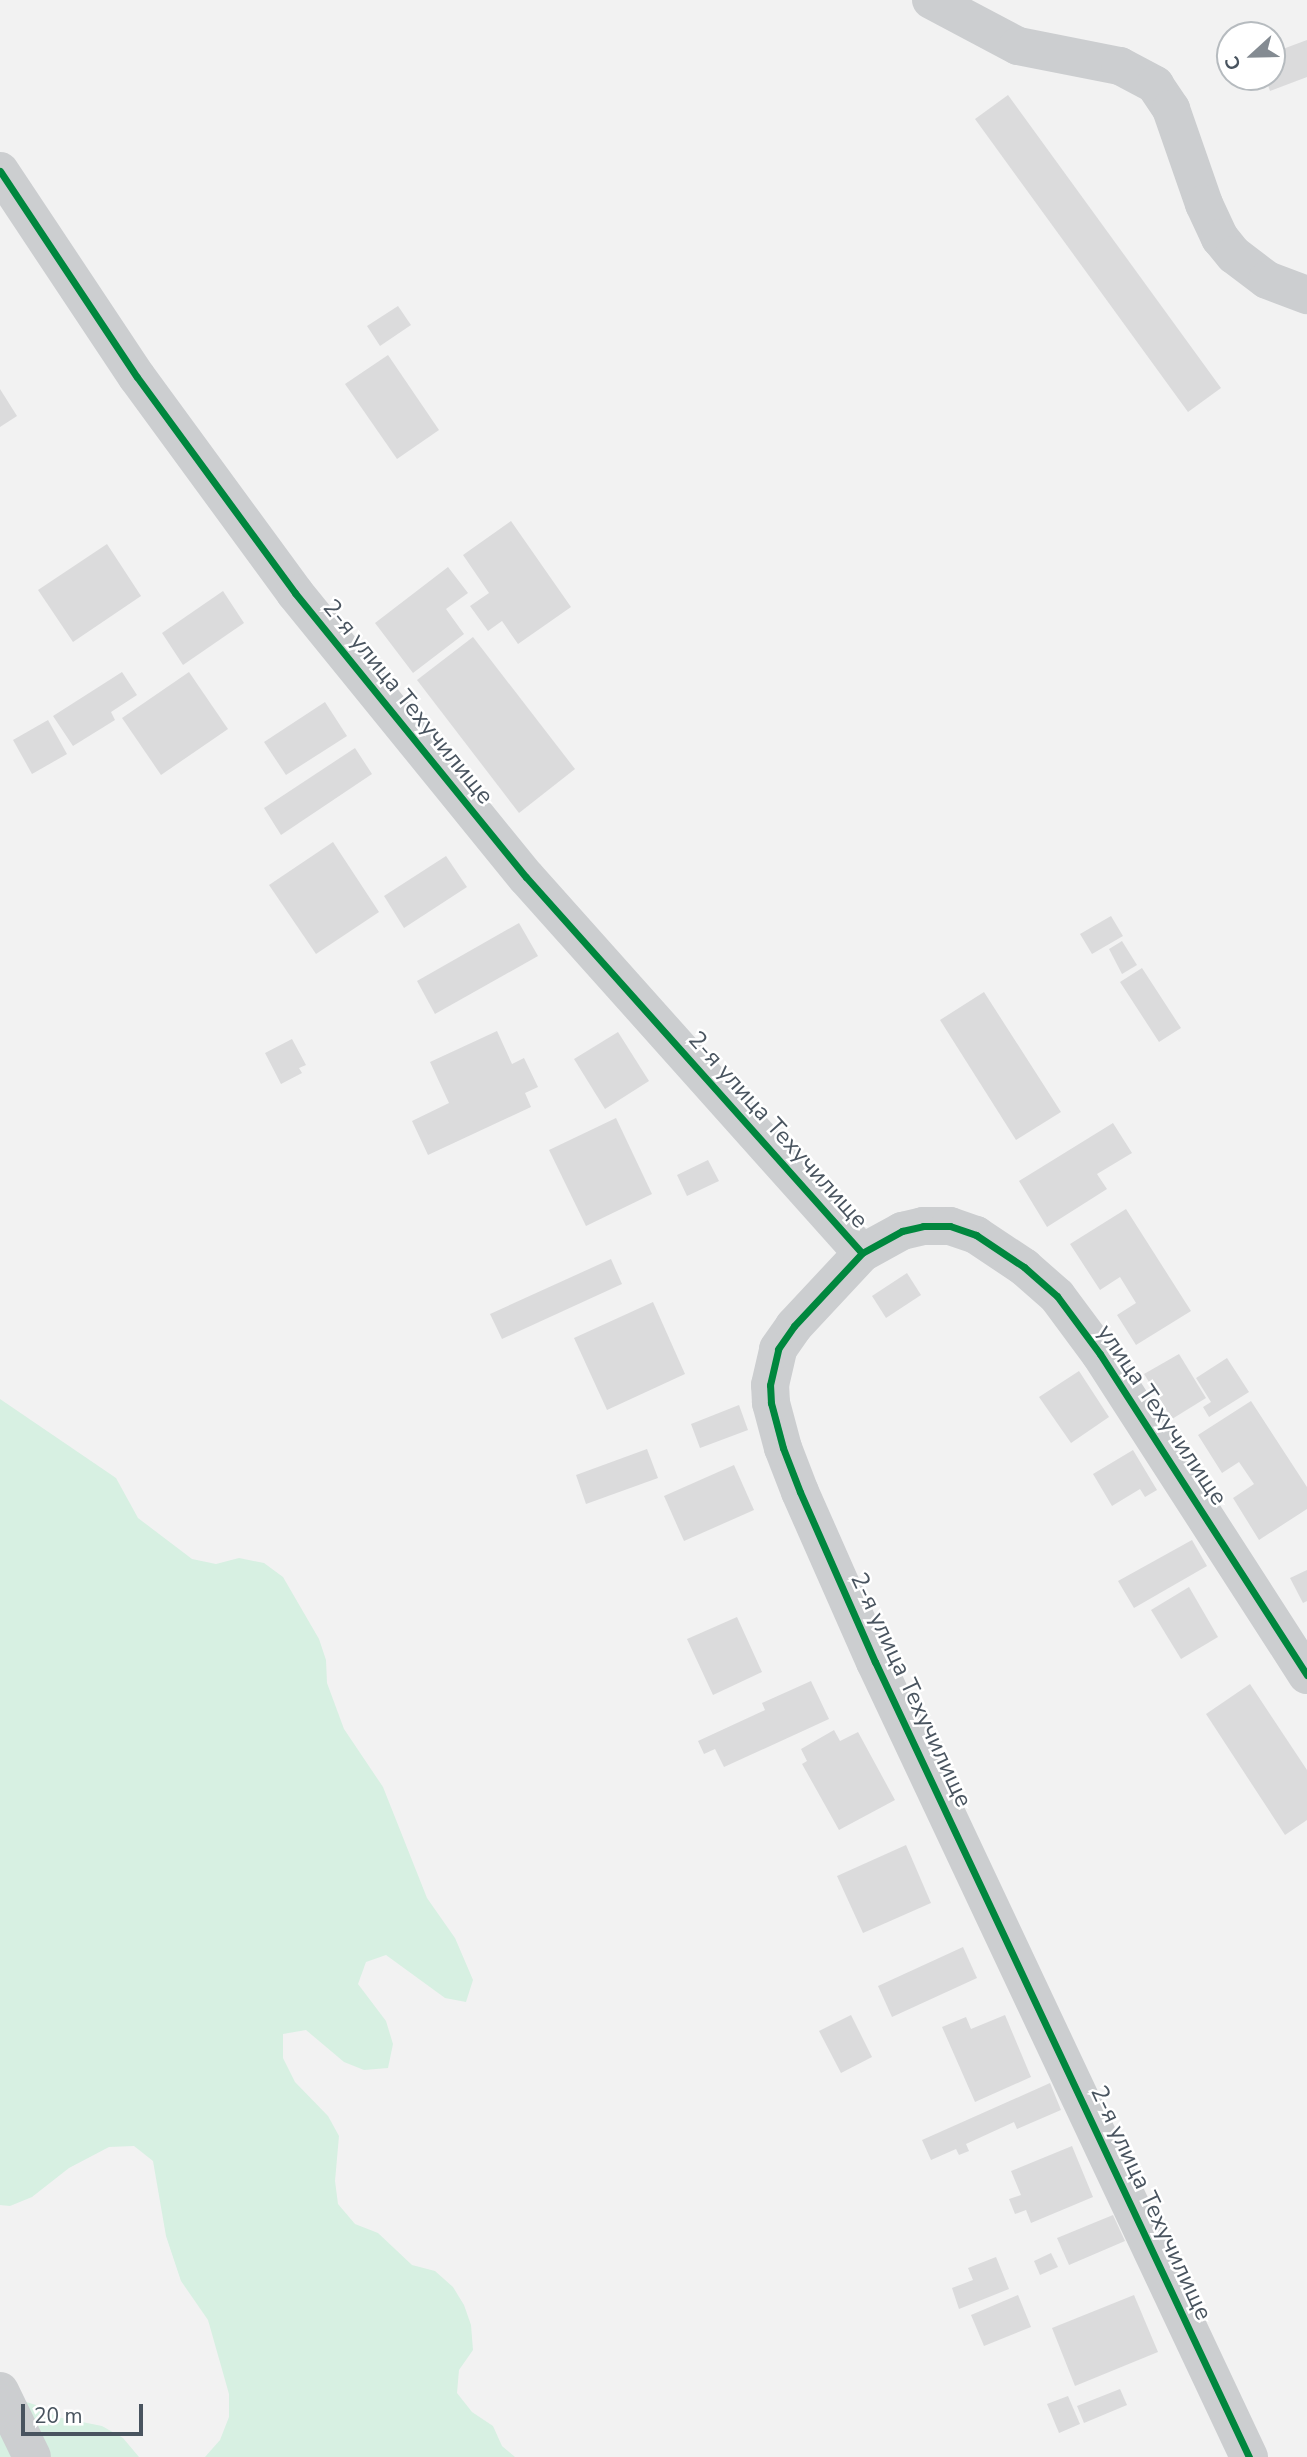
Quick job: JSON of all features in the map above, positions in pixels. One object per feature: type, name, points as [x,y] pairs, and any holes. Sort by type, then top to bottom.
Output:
[{"type":"street","points":[[931,0],[1018,46],[1120,66],[1154,85],[1171,109],[1204,204],[1220,238],[1234,255],[1267,280],[1307,295]]},
{"type":"street","name":"2-я улица Техучилище","points":[[0,171],[137,377],[295,593],[526,877],[862,1253],[794,1326],[778,1349],[770,1385],[783,1448],[875,1662],[1249,2457]]},
{"type":"street","name":"улица Техучилище","points":[[862,1253],[902,1231],[950,1226],[976,1235],[1044,1284],[1100,1354],[1307,1675]]},
{"type":"street","points":[[0,2391],[32,2457]]},
{"type":"green space","points":[[0,1399],[116,1478],[138,1518],[192,1559],[216,1564],[239,1558],[264,1563],[283,1577],[319,1639],[326,1660],[327,1683],[344,1729],[383,1787],[427,1898],[455,1938],[473,1980],[466,2002],[445,1998],[386,1955],[366,1962],[358,1984],[386,2021],[393,2044],[388,2068],[364,2070],[344,2062],[306,2030],[283,2034],[283,2058],[295,2082],[328,2116],[339,2136],[335,2181],[338,2204],[355,2224],[378,2233],[412,2265],[435,2271],[453,2287],[464,2305],[471,2325],[473,2350],[459,2370],[457,2393],[472,2412],[493,2426],[502,2446],[515,2457],[205,2457],[220,2440],[229,2417],[229,2394],[208,2320],[181,2281],[166,2236],[153,2161],[134,2146],[109,2147],[69,2168],[32,2197],[10,2206],[0,2205]]},
{"type":"green space","points":[[13,2398],[36,2405],[57,2417],[102,2426],[123,2438],[139,2457],[0,2457],[0,2403]]},
{"type":"building","points":[[1307,40],[1307,77],[1286,85],[1286,48]]},
{"type":"building","points":[[1008,95],[1221,388],[1188,412],[975,119]]},
{"type":"building","points":[[398,306],[411,325],[380,346],[367,326]]},
{"type":"building","points":[[388,355],[439,430],[397,459],[345,384]]},
{"type":"building","points":[[0,389],[17,416],[0,427]]},
{"type":"building","points":[[511,521],[571,607],[518,644],[502,621],[488,631],[470,606],[489,593],[463,555]]},
{"type":"building","points":[[107,544],[141,596],[73,642],[38,590]]},
{"type":"building","points":[[448,567],[468,593],[446,609],[464,634],[413,673],[375,623]]},
{"type":"building","points":[[223,591],[244,623],[183,665],[162,633]]},
{"type":"building","points":[[473,637],[575,769],[519,813],[417,680]]},
{"type":"building","points":[[122,672],[137,695],[111,712],[115,720],[73,746],[53,716]]},
{"type":"building","points":[[189,672],[228,729],[161,775],[122,718]]},
{"type":"building","points":[[325,702],[347,736],[286,775],[264,742]]},
{"type":"building","points":[[48,720],[67,754],[32,774],[13,740]]},
{"type":"building","points":[[355,748],[372,774],[281,835],[264,808]]},
{"type":"building","points":[[333,842],[379,912],[316,954],[269,885]]},
{"type":"building","points":[[446,856],[467,887],[404,928],[384,896]]},
{"type":"building","points":[[1111,916],[1123,936],[1092,954],[1080,934]]},
{"type":"building","points":[[519,923],[538,956],[435,1014],[417,981]]},
{"type":"building","points":[[1122,941],[1137,965],[1122,974],[1109,949]]},
{"type":"building","points":[[1142,968],[1181,1028],[1159,1042],[1120,982]]},
{"type":"building","points":[[984,992],[1061,1112],[1016,1140],[940,1020]]},
{"type":"building","points":[[497,1031],[512,1064],[524,1058],[538,1087],[525,1093],[531,1107],[428,1155],[412,1121],[449,1103],[430,1062]]},
{"type":"building","points":[[618,1032],[649,1081],[605,1109],[574,1059]]},
{"type":"building","points":[[292,1039],[306,1065],[299,1068],[302,1073],[281,1084],[265,1053]]},
{"type":"building","points":[[616,1118],[652,1194],[586,1226],[549,1150]]},
{"type":"building","points":[[1113,1123],[1132,1153],[1097,1174],[1107,1189],[1047,1227],[1019,1181]]},
{"type":"building","points":[[708,1160],[719,1181],[687,1196],[677,1175]]},
{"type":"building","points":[[1126,1209],[1191,1311],[1136,1345],[1117,1315],[1136,1303],[1120,1277],[1100,1290],[1070,1244]]},
{"type":"building","points":[[611,1259],[622,1284],[502,1339],[490,1314]]},
{"type":"building","points":[[907,1273],[921,1295],[886,1318],[872,1296]]},
{"type":"building","points":[[653,1302],[685,1374],[607,1410],[574,1338]]},
{"type":"building","points":[[1179,1354],[1206,1398],[1172,1419],[1144,1374]]},
{"type":"building","points":[[1227,1358],[1249,1392],[1209,1417],[1203,1407],[1211,1402],[1196,1378]]},
{"type":"building","points":[[1079,1371],[1109,1417],[1071,1443],[1039,1397]]},
{"type":"building","points":[[1251,1401],[1307,1487],[1307,1509],[1259,1540],[1233,1498],[1254,1484],[1239,1462],[1222,1473],[1198,1435]]},
{"type":"building","points":[[739,1405],[748,1430],[700,1448],[691,1424]]},
{"type":"building","points":[[647,1449],[658,1478],[586,1504],[576,1475]]},
{"type":"building","points":[[1133,1450],[1157,1490],[1145,1497],[1140,1489],[1112,1506],[1093,1474]]},
{"type":"building","points":[[734,1465],[754,1510],[684,1541],[664,1496]]},
{"type":"building","points":[[1192,1540],[1207,1566],[1134,1608],[1118,1581]]},
{"type":"building","points":[[1307,1570],[1307,1601],[1303,1603],[1290,1578]]},
{"type":"building","points":[[1189,1587],[1218,1637],[1181,1659],[1151,1610]]},
{"type":"building","points":[[737,1617],[762,1672],[713,1695],[687,1639]]},
{"type":"building","points":[[811,1681],[829,1719],[724,1767],[715,1749],[704,1754],[698,1741],[765,1710],[762,1703]]},
{"type":"building","points":[[1250,1684],[1307,1770],[1307,1820],[1285,1835],[1206,1714]]},
{"type":"building","points":[[834,1730],[840,1741],[858,1732],[895,1800],[839,1830],[802,1764],[807,1761],[801,1749]]},
{"type":"building","points":[[906,1845],[931,1903],[863,1933],[837,1876]]},
{"type":"building","points":[[963,1947],[977,1978],[892,2017],[878,1986]]},
{"type":"building","points":[[851,2015],[872,2057],[841,2073],[819,2031]]},
{"type":"building","points":[[1005,2015],[1031,2077],[975,2102],[942,2027],[966,2017],[971,2029]]},
{"type":"building","points":[[1050,2083],[1061,2110],[1017,2129],[1014,2122],[966,2144],[969,2151],[959,2155],[956,2149],[931,2160],[922,2140]]},
{"type":"building","points":[[1072,2146],[1093,2197],[1031,2223],[1026,2210],[1015,2214],[1009,2199],[1021,2195],[1011,2171]]},
{"type":"building","points":[[1113,2215],[1125,2241],[1069,2265],[1057,2238]]},
{"type":"building","points":[[1051,2253],[1058,2267],[1040,2275],[1034,2261]]},
{"type":"building","points":[[996,2257],[1009,2289],[959,2309],[952,2288],[973,2280],[968,2268]]},
{"type":"building","points":[[1018,2295],[1031,2327],[984,2346],[971,2315]]},
{"type":"building","points":[[1134,2295],[1158,2352],[1075,2386],[1052,2328]]},
{"type":"building","points":[[1120,2389],[1127,2405],[1084,2423],[1077,2406]]},
{"type":"building","points":[[1068,2396],[1080,2424],[1059,2433],[1047,2404]]},
{"type":"cycle path","points":[[0,171],[137,377],[295,593],[526,877],[862,1253]]},
{"type":"cycle path","points":[[1249,2457],[875,1662],[800,1492],[783,1448],[771,1403],[770,1385],[778,1349],[794,1326],[862,1253],[902,1231],[923,1226],[950,1226],[976,1235],[1024,1267],[1057,1296],[1100,1354],[1307,1675]]}]
